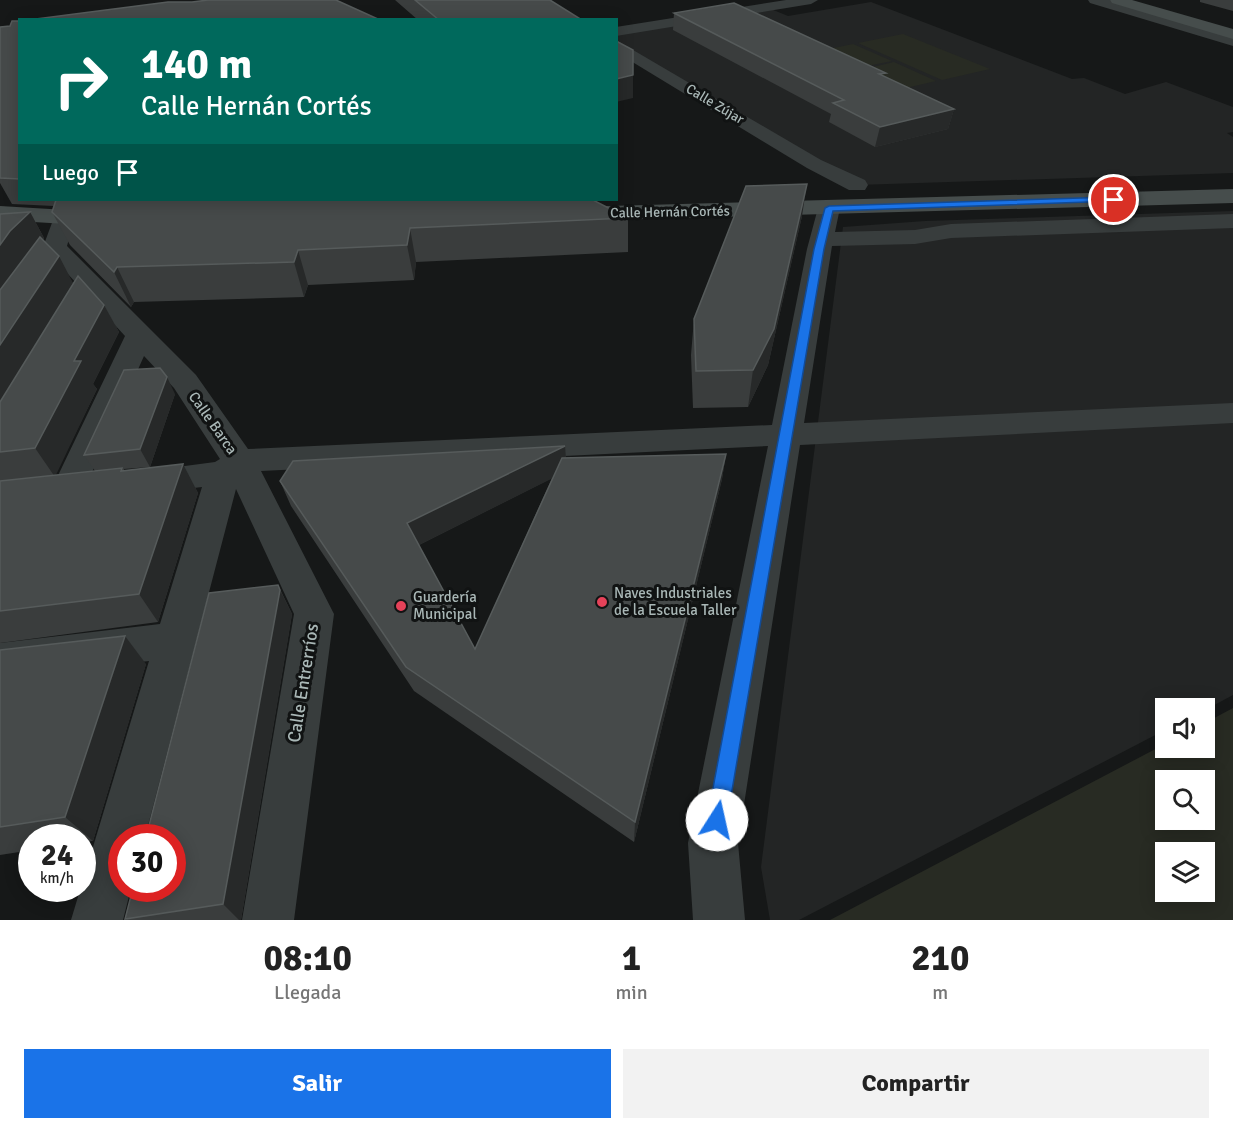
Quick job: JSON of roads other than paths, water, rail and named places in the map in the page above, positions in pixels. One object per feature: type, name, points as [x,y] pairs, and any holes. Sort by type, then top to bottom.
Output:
[{"type":"street","points":[[711,0],[736,12]]},
{"type":"street","points":[[618,32],[811,0]]},
{"type":"street","points":[[1095,0],[1233,41]]},
{"type":"street","points":[[1117,0],[1233,34]]},
{"type":"street","points":[[1139,0],[1233,27]]},
{"type":"street","name":"Calle Zújar","points":[[618,46],[814,164],[829,205]]},
{"type":"street","points":[[719,920],[713,843],[829,205],[816,177],[814,164]]},
{"type":"street","name":"Calle Hernán Cortés","points":[[829,205],[880,185]]},
{"type":"street","name":"Calle Hernán Cortés","points":[[550,214],[1233,196]]},
{"type":"street","name":"Calle Hernán Cortés","points":[[829,205],[915,237],[951,231],[1233,221]]},
{"type":"street","points":[[0,213],[54,239]]},
{"type":"street","points":[[0,232],[54,239],[123,220]]},
{"type":"street","name":"Calle Barca","points":[[34,494],[107,486],[231,467],[185,382],[139,336],[82,294],[54,239]]},
{"type":"street","points":[[68,490],[139,336]]},
{"type":"street","points":[[96,920],[176,640],[231,467],[576,443],[1233,413]]},
{"type":"street","name":"Calle Entrerríos","points":[[231,467],[314,614],[268,920]]},
{"type":"street","points":[[0,661],[176,640]]},
{"type":"place","name":"Naves Industriales de la Escuela Taller","points":[[602,602]]},
{"type":"place","name":"Guardería Municipal","points":[[401,606]]}]
